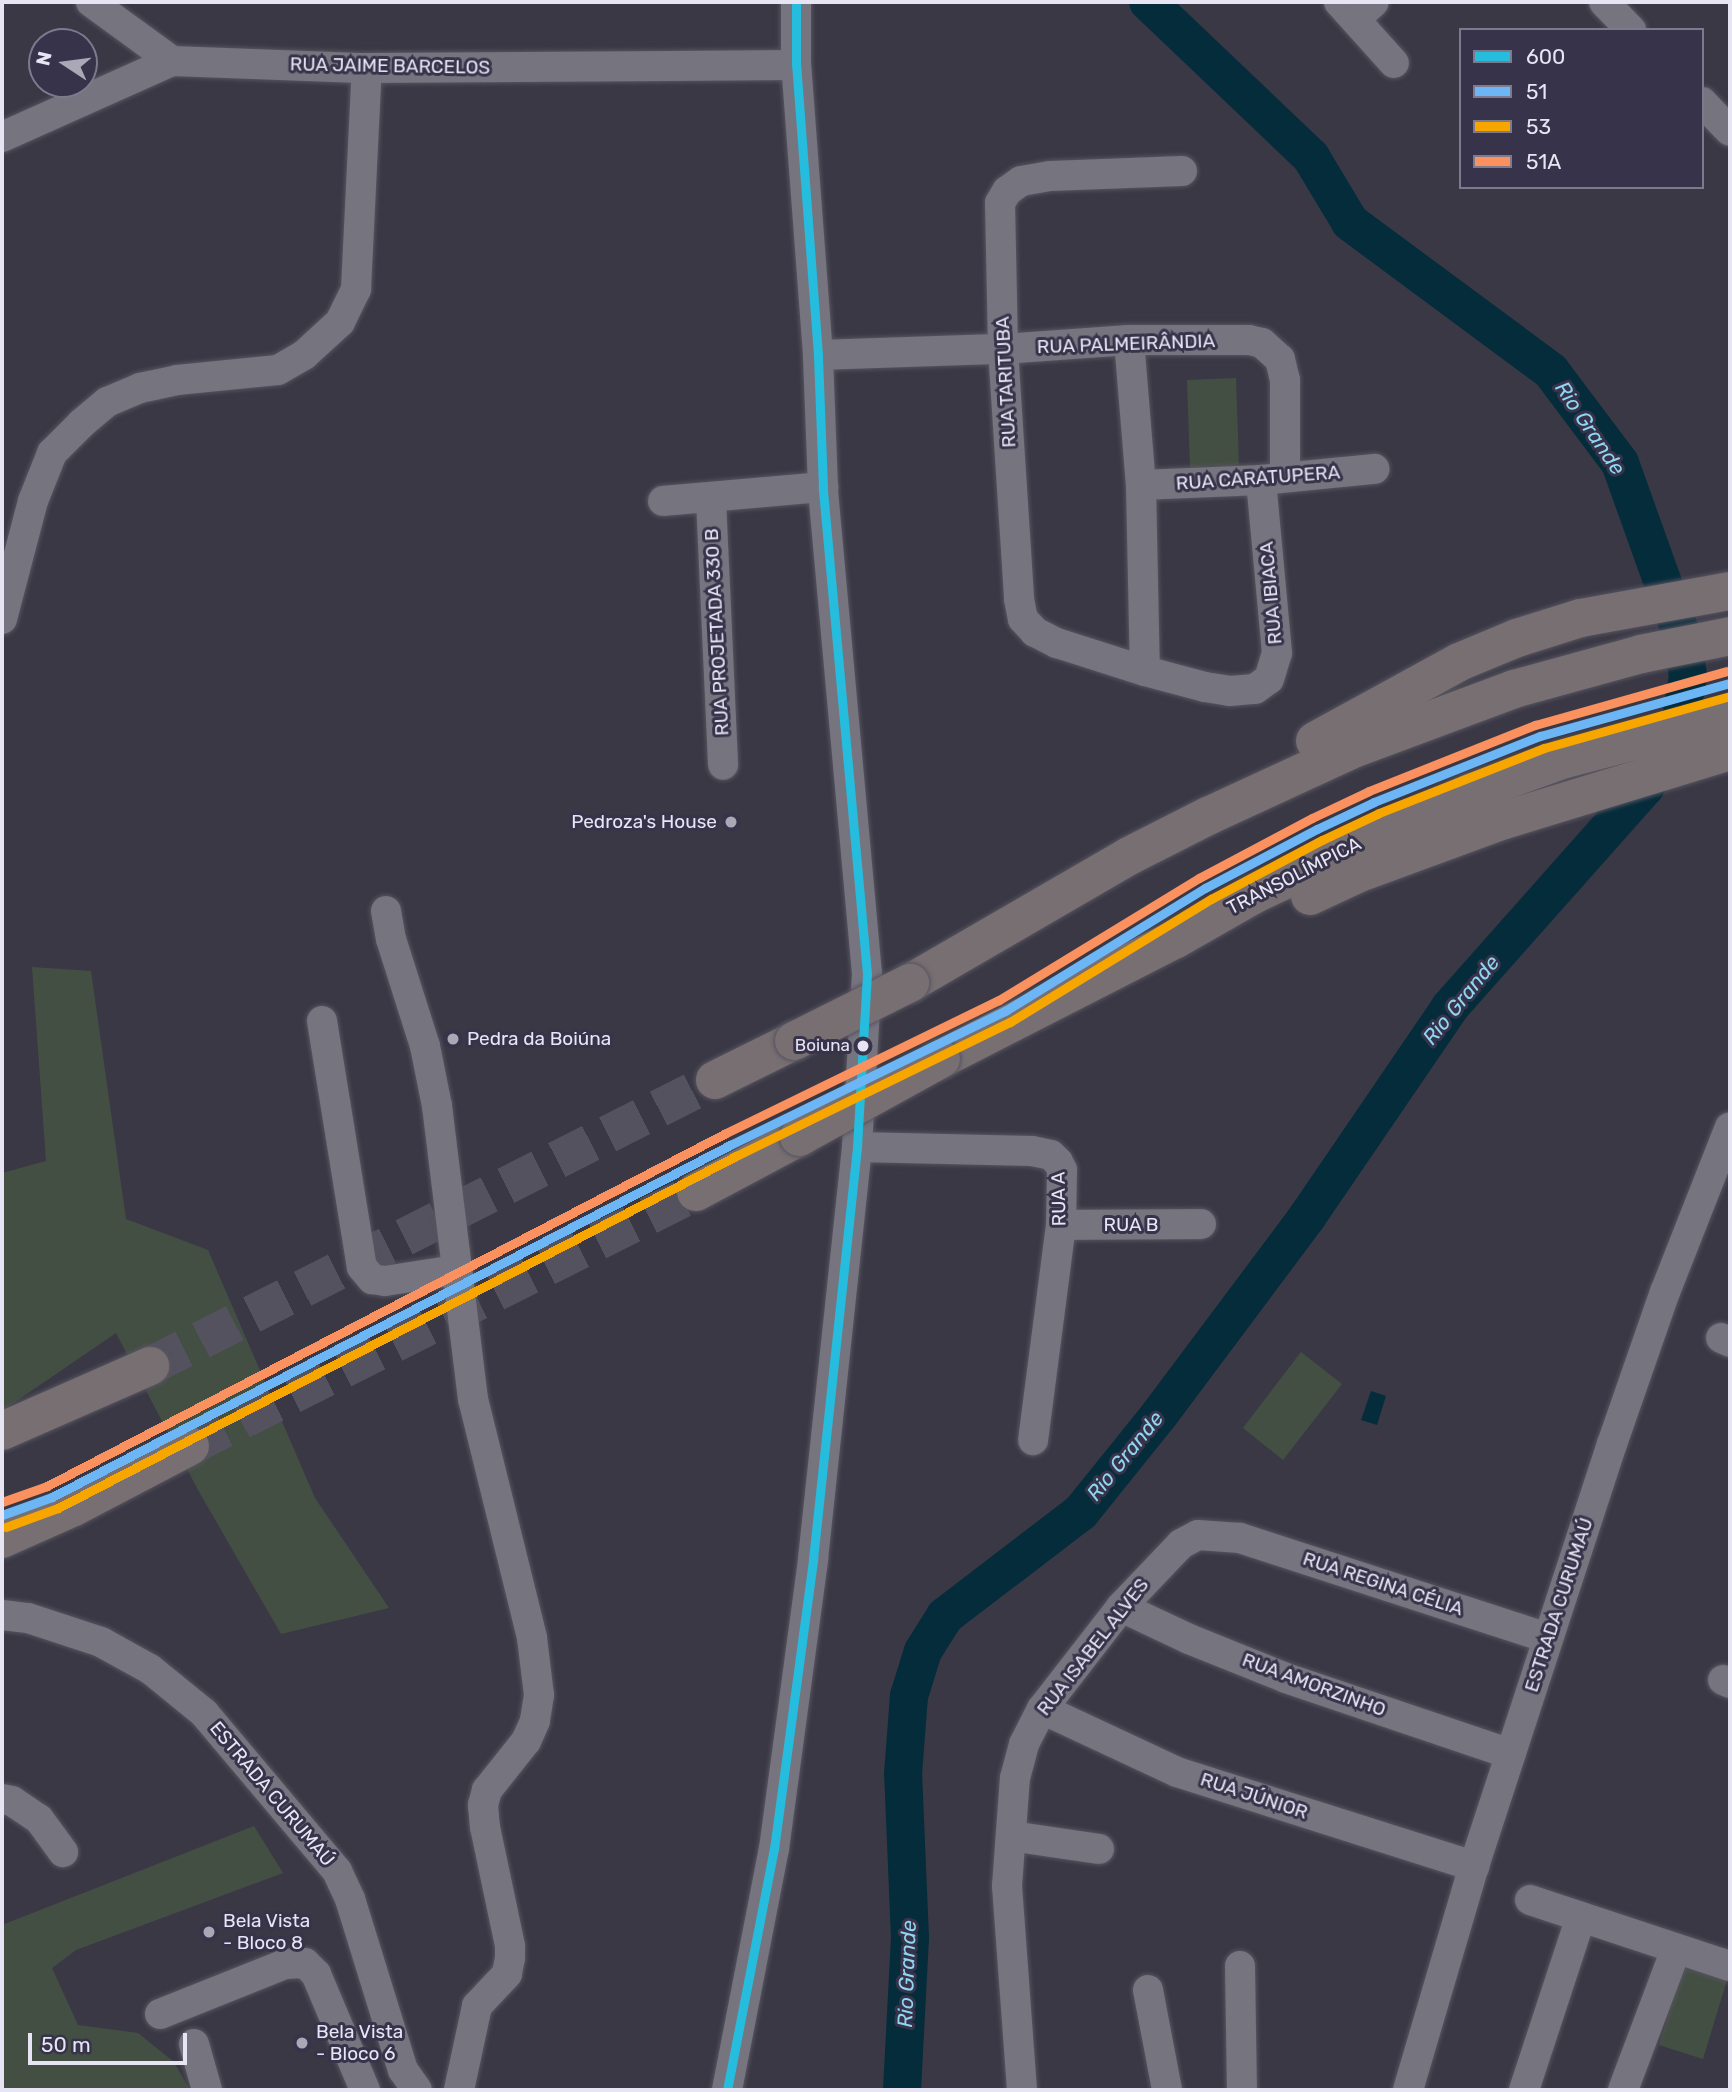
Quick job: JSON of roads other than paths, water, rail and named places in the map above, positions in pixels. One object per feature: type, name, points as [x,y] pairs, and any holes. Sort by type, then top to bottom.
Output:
[{"type":"highway","points":[[990,935],[1035,897],[1459,662],[1517,638],[1581,618],[1730,591]]},
{"type":"highway","points":[[715,1080],[911,983],[990,935],[1208,816],[1353,749],[1514,689],[1642,654],[1730,636]]},
{"type":"highway","points":[[1176,939],[1216,937],[1236,930],[1357,874],[1502,821],[1630,782],[1720,736]]},
{"type":"highway","name":"TRANSOLÍMPICA","points":[[695,1192],[941,1059],[1176,939],[1267,888],[1470,793],[1565,758],[1640,737],[1720,736]]},
{"type":"highway","points":[[2,1432],[150,1366]]},
{"type":"highway","points":[[2,1538],[74,1507],[190,1446]]},
{"type":"street","points":[[91,2],[172,61]]},
{"type":"street","points":[[727,2090],[774,1849],[813,1559],[857,1147],[867,974],[823,487],[818,355],[796,65],[796,2]]},
{"type":"street","points":[[1604,2],[1629,28]]},
{"type":"street","points":[[1356,8],[1394,63]]},
{"type":"street","name":"RUA JAIME BARCELOS","points":[[2,137],[172,61],[367,68],[796,65]]},
{"type":"street","points":[[2,620],[33,501],[52,453],[82,423],[107,402],[140,388],[177,380],[278,370],[304,355],[340,322],[356,289],[367,68]]},
{"type":"street","points":[[1704,105],[1730,131]]},
{"type":"street","name":"RUA TARITUBA","points":[[1182,171],[1050,176],[1021,181],[1007,191],[1000,203],[999,224],[1003,349],[1019,599],[1023,619],[1035,632],[1057,643],[1205,687]]},
{"type":"street","points":[[1129,340],[1141,485],[1144,671]]},
{"type":"street","name":"RUA PALMEIRÂNDIA","points":[[818,355],[1003,349],[1129,340],[1249,340],[1262,343],[1280,359],[1285,380]]},
{"type":"street","name":"RUA IBIACA","points":[[1205,687],[1230,691],[1255,688],[1269,679],[1275,666],[1277,653],[1273,478],[1285,380]]},
{"type":"street","name":"RUA CARATUPERA","points":[[1141,485],[1374,469]]},
{"type":"street","points":[[663,501],[711,499],[823,487]]},
{"type":"street","name":"RUA PROJETADA 330 B","points":[[711,499],[723,765]]},
{"type":"street","points":[[386,911],[391,939],[425,1046],[436,1106],[473,1399],[532,1638],[539,1695],[535,1721],[526,1741],[487,1790],[483,1805],[510,1958],[508,1974],[477,2006],[459,2090]]},
{"type":"street","points":[[322,1021],[362,1267],[372,1279],[385,1281],[456,1270]]},
{"type":"street","name":"ESTRADA CURUMAÚ","points":[[1408,2090],[1474,1866],[1547,1638],[1660,1304],[1730,1127]]},
{"type":"street","name":"RUA A","points":[[857,1147],[1032,1151],[1051,1155],[1062,1170],[1061,1225],[1033,1440]]},
{"type":"street","name":"RUA B","points":[[1061,1225],[1201,1224]]},
{"type":"street","name":"RUA REGINA CÉLIA","points":[[1217,1534],[1240,1538],[1388,1584],[1547,1638]]},
{"type":"street","name":"RUA ISABEL ALVES","points":[[1022,2090],[1007,1886],[1015,1778],[1024,1744],[1042,1709],[1121,1606],[1181,1544],[1198,1535],[1217,1534]]},
{"type":"street","name":"RUA AMORZINHO","points":[[1121,1606],[1189,1639],[1286,1678],[1510,1754]]},
{"type":"street","name":"ESTRADA CURUMAÚ","points":[[2,1615],[28,1618],[101,1642],[150,1669],[204,1713],[337,1871],[350,1899],[403,2070],[417,2090]]},
{"type":"street","name":"RUA JÚNIOR","points":[[1042,1709],[1177,1772],[1474,1866]]},
{"type":"street","points":[[2,1799],[12,1801],[39,1819],[63,1852]]},
{"type":"street","points":[[1011,1836],[1099,1849]]},
{"type":"street","points":[[1530,1900],[1730,1966]]},
{"type":"street","points":[[1524,2090],[1581,1917]]},
{"type":"street","points":[[1623,2090],[1676,1949]]},
{"type":"street","points":[[159,2014],[285,1964],[305,1963],[316,1974],[365,2090]]},
{"type":"street","points":[[1240,1966],[1242,2090]]},
{"type":"street","points":[[1148,1990],[1167,2090]]},
{"type":"street","points":[[194,2044],[207,2090]]},
{"type":"water","points":[[1371,1391],[1386,1396],[1377,1425],[1361,1420]]},
{"type":"waterway","name":"Rio Grande","points":[[902,2090],[910,1938],[903,1774],[909,1696],[923,1651],[945,1616],[1081,1512],[1159,1415],[1307,1217],[1450,1007],[1646,786],[1681,718],[1688,676],[1683,639],[1620,463],[1551,371],[1350,222],[1311,157],[1148,2]]},
{"type":"tunnel","points":[[150,1366],[715,1080]]},
{"type":"tunnel","points":[[190,1446],[696,1192]]},
{"type":"place","name":"Pedroza's House","points":[[731,822]]},
{"type":"place","name":"Pedra da Boiúna","points":[[453,1039]]},
{"type":"place","name":"Boiuna","points":[[863,1046]]},
{"type":"place","name":"Bela Vista - Bloco 8","points":[[209,1932]]},
{"type":"place","name":"Bela Vista - Bloco 6","points":[[302,2043]]}]
